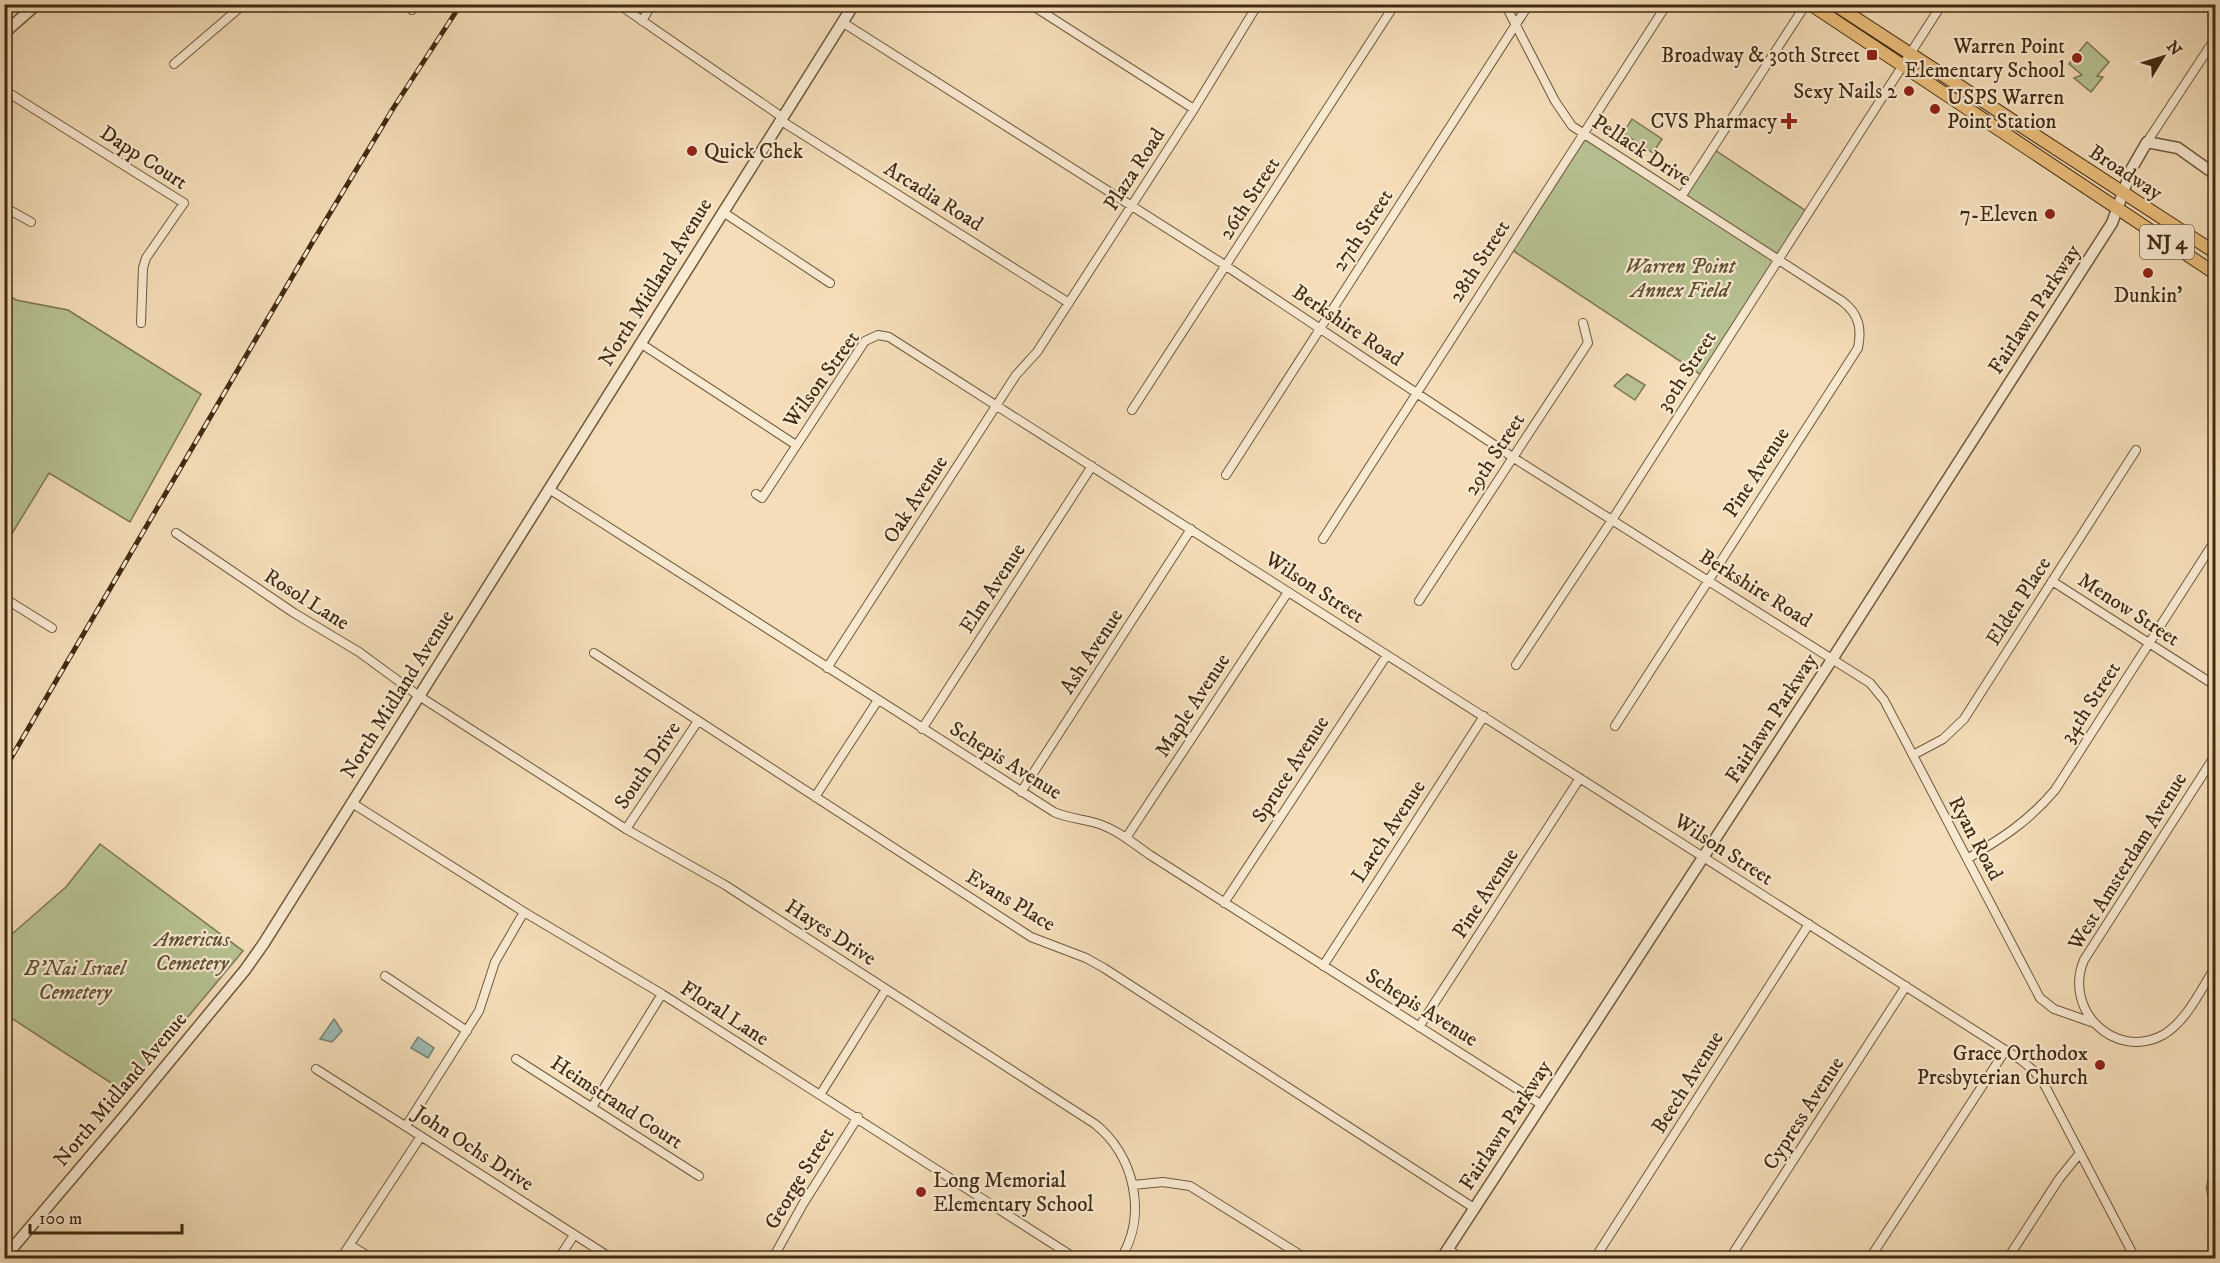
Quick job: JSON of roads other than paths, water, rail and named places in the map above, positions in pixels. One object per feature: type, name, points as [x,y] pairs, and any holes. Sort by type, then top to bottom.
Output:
[{"type":"main road","name":"Broadway","points":[[1808,4],[2216,274]]},
{"type":"main road","name":"Broadway","points":[[1834,4],[2216,254]]},
{"type":"street","points":[[4,33],[37,4]]},
{"type":"street","name":"Arcadia Road","points":[[618,4],[781,119],[1069,303]]},
{"type":"street","points":[[642,21],[652,4]]},
{"type":"street","name":"North Midland Avenue","points":[[4,1258],[245,970],[268,937],[854,4]]},
{"type":"street","points":[[1030,4],[1194,109]]},
{"type":"street","name":"26th Street","points":[[1132,410],[1395,4]]},
{"type":"street","name":"Pellack Drive","points":[[1505,4],[1555,101],[1572,126],[1778,261]]},
{"type":"street","name":"27th Street","points":[[1226,475],[1529,4]]},
{"type":"street","name":"28th Street","points":[[1323,538],[1667,4]]},
{"type":"street","points":[[1681,196],[1808,4]]},
{"type":"street","name":"30th Street","points":[[1516,665],[1942,4]]},
{"type":"street","points":[[174,64],[242,5]]},
{"type":"street","name":"Plaza Road","points":[[1038,352],[1194,109],[1253,6]]},
{"type":"street","name":"Berkshire Road","points":[[842,22],[1226,266],[1514,458],[1833,658]]},
{"type":"street","points":[[2215,174],[2178,148],[2147,142],[2216,37]]},
{"type":"street","name":"Dapp Court","points":[[4,90],[184,203],[147,258],[143,268],[141,323]]},
{"type":"street","name":"Fairlawn Parkway","points":[[1445,1254],[1833,658],[2112,223],[2132,168],[2147,142]]},
{"type":"street","points":[[4,207],[31,222]]},
{"type":"street","points":[[723,212],[831,283]]},
{"type":"street","name":"Pine Avenue","points":[[1615,726],[1858,348],[1860,323],[1848,306],[1778,261]]},
{"type":"street","name":"29th Street","points":[[1419,601],[1588,343],[1583,324]]},
{"type":"street","name":"Wilson Street","points":[[640,343],[796,445],[865,341],[878,335],[889,337],[2021,1060],[2043,1082],[2135,1258]]},
{"type":"street","name":"Oak Avenue","points":[[827,668],[1016,375],[1038,352]]},
{"type":"street","points":[[756,494],[762,498],[796,445]]},
{"type":"street","name":"Elden Place","points":[[1913,755],[1943,739],[1964,719],[2136,450]]},
{"type":"street","name":"Elm Avenue","points":[[922,729],[1092,466]]},
{"type":"street","name":"Schepis Avenue","points":[[549,489],[1053,812],[1067,818],[1097,823],[1126,838],[1542,1105]]},
{"type":"street","name":"Ash Avenue","points":[[1021,792],[1191,529]]},
{"type":"street","name":"Rosol Lane","points":[[176,533],[294,613],[359,652],[419,696]]},
{"type":"street","name":"34th Street","points":[[1967,859],[2008,835],[2040,807],[2055,790],[2216,539]]},
{"type":"street","name":"Menow Street","points":[[2052,581],[2216,686]]},
{"type":"street","name":"Maple Avenue","points":[[1126,838],[1288,592]]},
{"type":"street","points":[[4,598],[52,628]]},
{"type":"street","name":"Evans Place","points":[[594,653],[1031,937],[1086,958],[1104,968],[1474,1208]]},
{"type":"street","name":"Spruce Avenue","points":[[1224,903],[1387,655]]},
{"type":"street","name":"Ryan Road","points":[[1833,658],[1878,691],[2040,998],[2054,1009],[2094,1023],[2105,1032],[2125,1040],[2137,1041],[2160,1036],[2179,1022],[2216,966]]},
{"type":"street","name":"Hayes Drive","points":[[419,696],[626,829],[725,885],[1095,1124],[1111,1139],[1120,1153],[1133,1185],[1134,1223],[1130,1239],[1121,1258]]},
{"type":"street","points":[[814,797],[878,700]]},
{"type":"street","name":"Larch Avenue","points":[[1323,966],[1484,716]]},
{"type":"street","name":"South Drive","points":[[626,829],[698,721]]},
{"type":"street","name":"West Amsterdam Avenue","points":[[2094,1023],[2081,1001],[2079,976],[2082,964],[2216,754]]},
{"type":"street","name":"Pine Avenue","points":[[1419,1027],[1580,778]]},
{"type":"street","name":"Floral Lane","points":[[352,803],[524,912],[662,993],[1072,1258]]},
{"type":"street","points":[[406,1126],[467,1031],[486,995],[495,962],[524,912]]},
{"type":"street","name":"Beech Avenue","points":[[1596,1258],[1809,924]]},
{"type":"street","points":[[385,976],[467,1031]]},
{"type":"street","name":"Cypress Avenue","points":[[1730,1258],[1906,986]]},
{"type":"street","points":[[820,1095],[886,989]]},
{"type":"street","points":[[592,1107],[662,993]]},
{"type":"street","points":[[1870,1258],[2005,1051]]},
{"type":"street","name":"Heimstrand Court","points":[[516,1059],[699,1176]]},
{"type":"street","name":"John Ochs Drive","points":[[316,1069],[611,1258]]},
{"type":"street","name":"George Street","points":[[773,1258],[803,1204],[858,1118]]},
{"type":"street","points":[[341,1258],[421,1136]]},
{"type":"street","points":[[2008,1258],[2059,1179],[2080,1153]]},
{"type":"street","points":[[2216,1161],[2211,1188],[2216,1213]]},
{"type":"street","points":[[1133,1185],[1163,1182],[1190,1186],[1305,1258]]},
{"type":"street","points":[[559,1258],[574,1234]]},
{"type":"street","points":[[350,1245],[371,1258]]},
{"type":"street","points":[[1445,1254],[1461,1258]]},
{"type":"water","points":[[334,1019],[342,1031],[332,1042],[320,1039]]},
{"type":"water","points":[[418,1037],[434,1048],[428,1058],[411,1048]]},
{"type":"railway","points":[[4,770],[312,243],[394,107],[461,4]]},
{"type":"place","name":"Broadway & 30th Street","points":[[1872,55]]},
{"type":"place","name":"Warren Point Elementary School","points":[[2077,58]]},
{"type":"place","name":"Sexy Nails 2","points":[[1909,91]]},
{"type":"place","name":"USPS Warren Point Station","points":[[1935,109]]},
{"type":"place","name":"CVS Pharmacy","points":[[1789,121]]},
{"type":"place","name":"Quick Chek","points":[[692,151]]},
{"type":"place","name":"7-Eleven","points":[[2050,214]]},
{"type":"place","name":"Dunkin'","points":[[2148,273]]},
{"type":"place","name":"Grace Orthodox Presbyterian Church","points":[[2100,1065]]},
{"type":"place","name":"Long Memorial Elementary School","points":[[921,1192]]},
{"type":"park label","name":"Warren Point Annex Field","points":[[1680,278]]},
{"type":"park label","name":"Americus Cemetery","points":[[192,951]]},
{"type":"park label","name":"B'Nai Israel Cemetery","points":[[75,980]]}]
